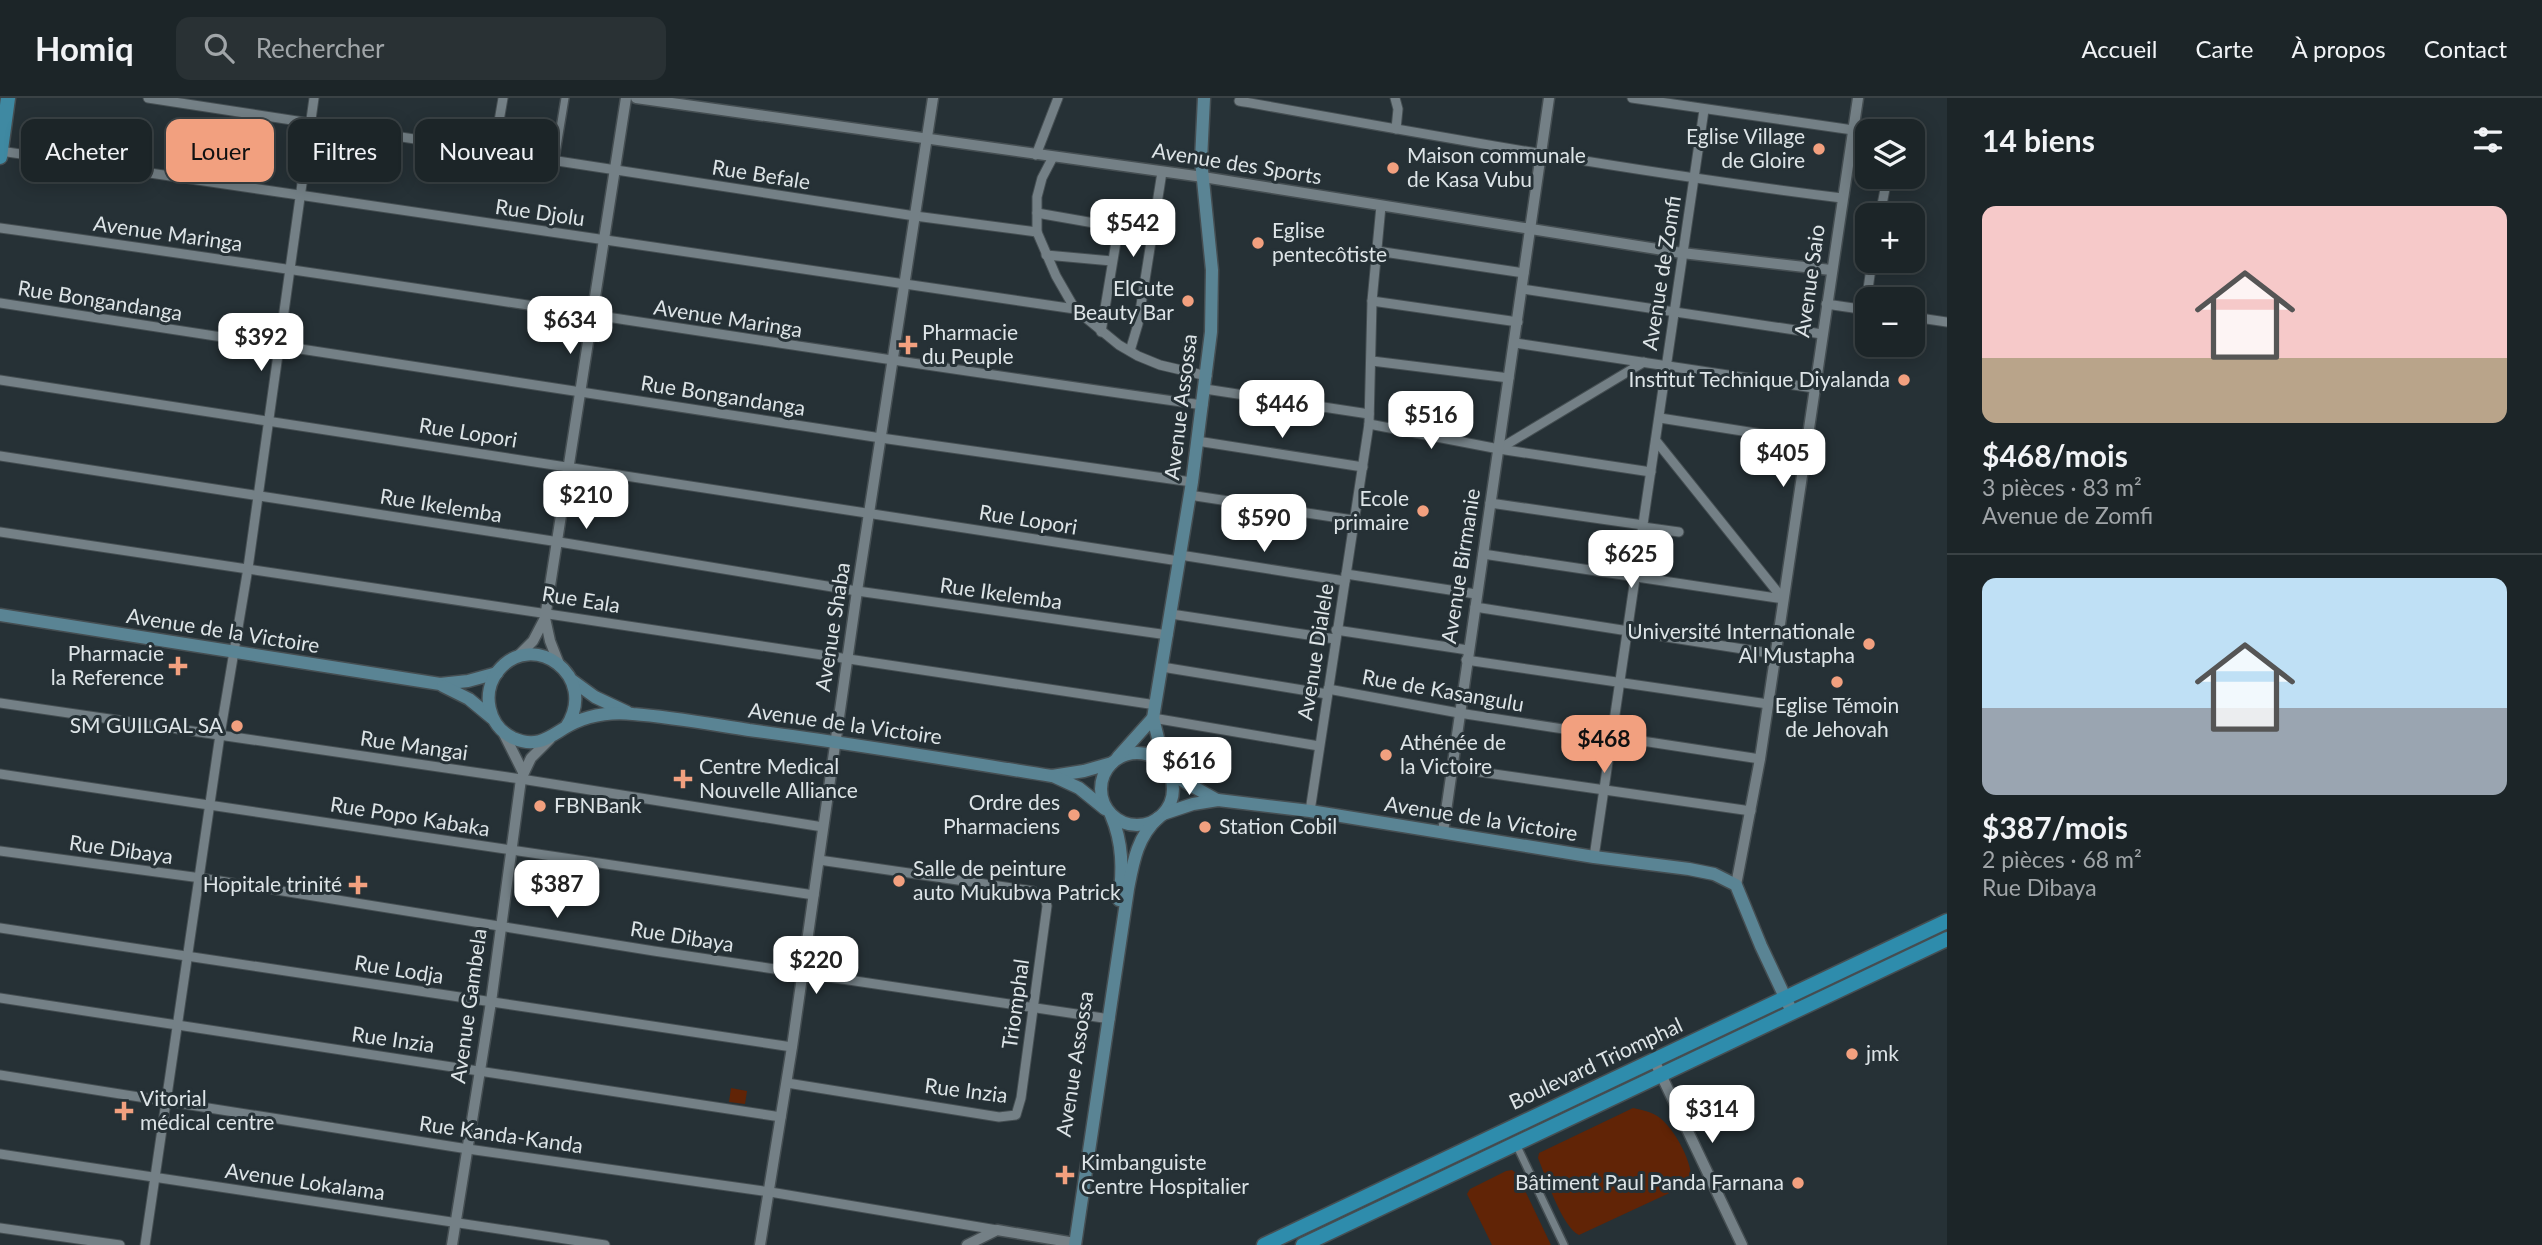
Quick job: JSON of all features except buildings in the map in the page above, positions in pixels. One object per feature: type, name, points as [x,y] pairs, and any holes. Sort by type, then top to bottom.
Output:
[{"type":"highway","name":"Boulevard Triomphal","points":[[1264,1245],[1947,921]]},
{"type":"highway","name":"Boulevard Triomphal","points":[[1303,1245],[1947,939]]},
{"type":"main road","points":[[0,157],[8,98]]},
{"type":"main road","name":"Avenue Assossa","points":[[1153,718],[1191,489],[1211,332],[1212,270],[1200,132],[1204,98]]},
{"type":"main road","name":"Avenue de la Victoire","points":[[0,615],[440,684]]},
{"type":"main road","points":[[440,684],[468,681],[497,673],[515,659],[530,655],[545,657],[559,664],[572,681],[594,697],[631,713]]},
{"type":"main road","points":[[493,718],[488,695],[497,673]]},
{"type":"main road","points":[[566,727],[575,710],[572,681]]},
{"type":"main road","points":[[440,684],[469,699],[493,718],[502,731],[526,742],[551,738],[566,727],[598,715],[631,713]]},
{"type":"main road","name":"Avenue de la Victoire","points":[[631,713],[835,741],[1052,776]]},
{"type":"main road","points":[[1124,889],[1120,840],[1103,802],[1101,781],[1113,762],[1153,718]]},
{"type":"main road","points":[[1124,889],[1137,849],[1146,831],[1168,807],[1173,790],[1153,718]]},
{"type":"main road","points":[[1052,776],[1084,771],[1113,762],[1124,755],[1146,754],[1218,800]]},
{"type":"main road","points":[[1052,776],[1079,788],[1130,825],[1145,824],[1160,816],[1218,800]]},
{"type":"main road","name":"Avenue de la Victoire","points":[[1218,800],[1310,811],[1594,857],[1701,871],[1736,885]]},
{"type":"main road","points":[[1736,885],[1792,1012]]},
{"type":"main road","name":"Avenue Assossa","points":[[1071,1244],[1124,889]]},
{"type":"street","name":"Rue Befale","points":[[148,98],[288,120]]},
{"type":"street","points":[[311,119],[314,98]]},
{"type":"street","points":[[499,119],[503,98]]},
{"type":"street","points":[[558,141],[565,98]]},
{"type":"street","points":[[515,659],[533,641],[546,615],[626,98]]},
{"type":"street","name":"Avenue des Sports","points":[[636,98],[1203,177],[1682,253],[1831,270]]},
{"type":"street","name":"Avenue Shaba","points":[[760,1245],[787,1083],[857,591],[933,98]]},
{"type":"street","points":[[1036,155],[1058,98]]},
{"type":"street","points":[[1395,98],[1398,109],[1396,129]]},
{"type":"street","name":"Avenue Birmanie","points":[[1443,832],[1549,98]]},
{"type":"street","points":[[1632,98],[1853,130]]},
{"type":"street","name":"Avenue Saio","points":[[1736,885],[1760,759],[1857,98]]},
{"type":"street","points":[[1239,101],[1695,180],[1842,198]]},
{"type":"street","name":"Avenue de Zomfi","points":[[1594,857],[1704,110]]},
{"type":"street","name":"Rue Djolu","points":[[0,151],[904,286],[1075,309]]},
{"type":"street","points":[[1053,157],[1042,177],[1037,197],[1037,232],[1046,255],[1075,309],[1101,332],[1130,351],[1206,383],[1499,449],[1651,472]]},
{"type":"street","name":"Rue Befale","points":[[558,160],[915,216],[1037,232]]},
{"type":"street","points":[[1130,351],[1138,324],[1162,172]]},
{"type":"street","points":[[145,1245],[220,736],[248,568],[301,182]]},
{"type":"street","points":[[1882,203],[1885,189]]},
{"type":"street","name":"Avenue Dialele","points":[[1310,811],[1369,419],[1372,302],[1381,206]]},
{"type":"street","points":[[1037,214],[1117,227],[1101,332]]},
{"type":"street","name":"Avenue Maringa","points":[[0,228],[892,362],[1203,405]]},
{"type":"street","points":[[1377,251],[1524,273]]},
{"type":"street","points":[[1046,255],[1112,261]]},
{"type":"street","points":[[1522,289],[1822,334]]},
{"type":"street","points":[[1372,302],[1518,322]]},
{"type":"street","name":"Rue Bongandanga","points":[[0,303],[881,438],[1191,489],[1353,520]]},
{"type":"street","points":[[1826,304],[1855,308]]},
{"type":"street","points":[[1925,319],[1947,322]]},
{"type":"street","points":[[1515,343],[1814,388]]},
{"type":"street","points":[[1371,361],[1509,378]]},
{"type":"street","points":[[1499,449],[1644,362]]},
{"type":"street","name":"Rue Lopori","points":[[0,380],[870,514],[1179,558],[1476,594]]},
{"type":"street","points":[[1660,418],[1806,441]]},
{"type":"street","points":[[1197,441],[1363,467]]},
{"type":"street","points":[[1657,442],[1783,599]]},
{"type":"street","name":"Rue Ikelemba","points":[[0,456],[857,591],[1168,635]]},
{"type":"street","points":[[1490,503],[1679,533]]},
{"type":"street","name":"Rue Eala","points":[[0,532],[1156,705]]},
{"type":"street","points":[[1483,554],[1783,599]]},
{"type":"street","points":[[1475,607],[1775,654]]},
{"type":"street","points":[[1171,614],[1336,635],[1768,704]]},
{"type":"street","points":[[546,615],[550,641],[559,664]]},
{"type":"street","name":"Rue de Kasangulu","points":[[1162,667],[1760,759]]},
{"type":"street","name":"Rue Mangai","points":[[0,703],[220,736],[522,776],[823,827]]},
{"type":"street","points":[[1153,718],[1318,746]]},
{"type":"street","points":[[502,731],[513,748],[522,776]]},
{"type":"street","points":[[522,776],[537,752],[551,738]]},
{"type":"street","points":[[1452,768],[1751,811]]},
{"type":"street","name":"Rue Popo Kabaka","points":[[0,774],[814,895]]},
{"type":"street","name":"Avenue Gambela","points":[[452,1245],[491,1002],[522,776]]},
{"type":"street","name":"Rue Dibaya","points":[[0,851],[201,878],[1106,1018]]},
{"type":"street","name":"Triomphal","points":[[819,860],[1033,891],[1045,898],[1047,906],[1021,1098],[1016,1115]]},
{"type":"street","name":"Rue Lodja","points":[[0,928],[792,1047]]},
{"type":"street","name":"Rue Inzia","points":[[0,998],[781,1117]]},
{"type":"street","points":[[1654,1060],[1742,1245]]},
{"type":"street","name":"Rue Kanda-Kanda","points":[[0,1075],[468,1149],[770,1192],[998,1230]]},
{"type":"street","name":"Rue Inzia","points":[[787,1083],[999,1116],[1016,1115]]},
{"type":"street","points":[[1516,1143],[1564,1245]]},
{"type":"street","name":"Avenue Lokalama","points":[[0,1154],[605,1245]]},
{"type":"street","points":[[0,1228],[120,1245]]},
{"type":"street","points":[[967,1245],[998,1230],[1071,1244]]},
{"type":"shaded area","points":[[731,1088],[747,1091],[745,1104],[729,1102]]},
{"type":"shaded area","points":[[1633,1108],[1657,1116],[1666,1123],[1686,1157],[1691,1183],[1579,1235],[1561,1212],[1538,1158],[1539,1153]]},
{"type":"shaded area","points":[[1512,1170],[1517,1174],[1551,1245],[1492,1245],[1467,1194],[1470,1189]]},
{"type":"place","name":"Eglise Village de Gloire","points":[[1819,149]]},
{"type":"place","name":"Maison communale de Kasa Vubu","points":[[1393,168]]},
{"type":"place","name":"Eglise pentecôtiste","points":[[1258,243]]},
{"type":"place","name":"ElCute Beauty Bar","points":[[1188,301]]},
{"type":"place","name":"Pharmacie du Peuple","points":[[908,345]]},
{"type":"place","name":"Institut Technique Diyalanda","points":[[1904,380]]},
{"type":"place","name":"Ecole primaire","points":[[1423,511]]},
{"type":"place","name":"Université Internationale Al Mustapha","points":[[1869,644]]},
{"type":"place","name":"Pharmacie la Reference","points":[[178,666]]},
{"type":"place","name":"Eglise Témoin de Jehovah","points":[[1837,682]]},
{"type":"place","name":"SM GUILGAL SA","points":[[237,726]]},
{"type":"place","name":"Athénée de la Victoire","points":[[1386,755]]},
{"type":"place","name":"Centre Medical Nouvelle Alliance","points":[[683,779]]},
{"type":"place","name":"FBNBank","points":[[540,806]]},
{"type":"place","name":"Ordre des Pharmaciens","points":[[1074,815]]},
{"type":"place","name":"Station Cobil","points":[[1205,827]]},
{"type":"place","name":"Salle de peinture auto Mukubwa Patrick","points":[[899,881]]},
{"type":"place","name":"Hopitale trinité","points":[[358,885]]},
{"type":"place","name":"jmk","points":[[1852,1054]]},
{"type":"place","name":"Vitorial médical centre","points":[[124,1111]]},
{"type":"place","name":"Kimbanguiste Centre Hospitalier","points":[[1065,1175]]},
{"type":"place","name":"Bâtiment Paul Panda Farnana","points":[[1798,1183]]}]
